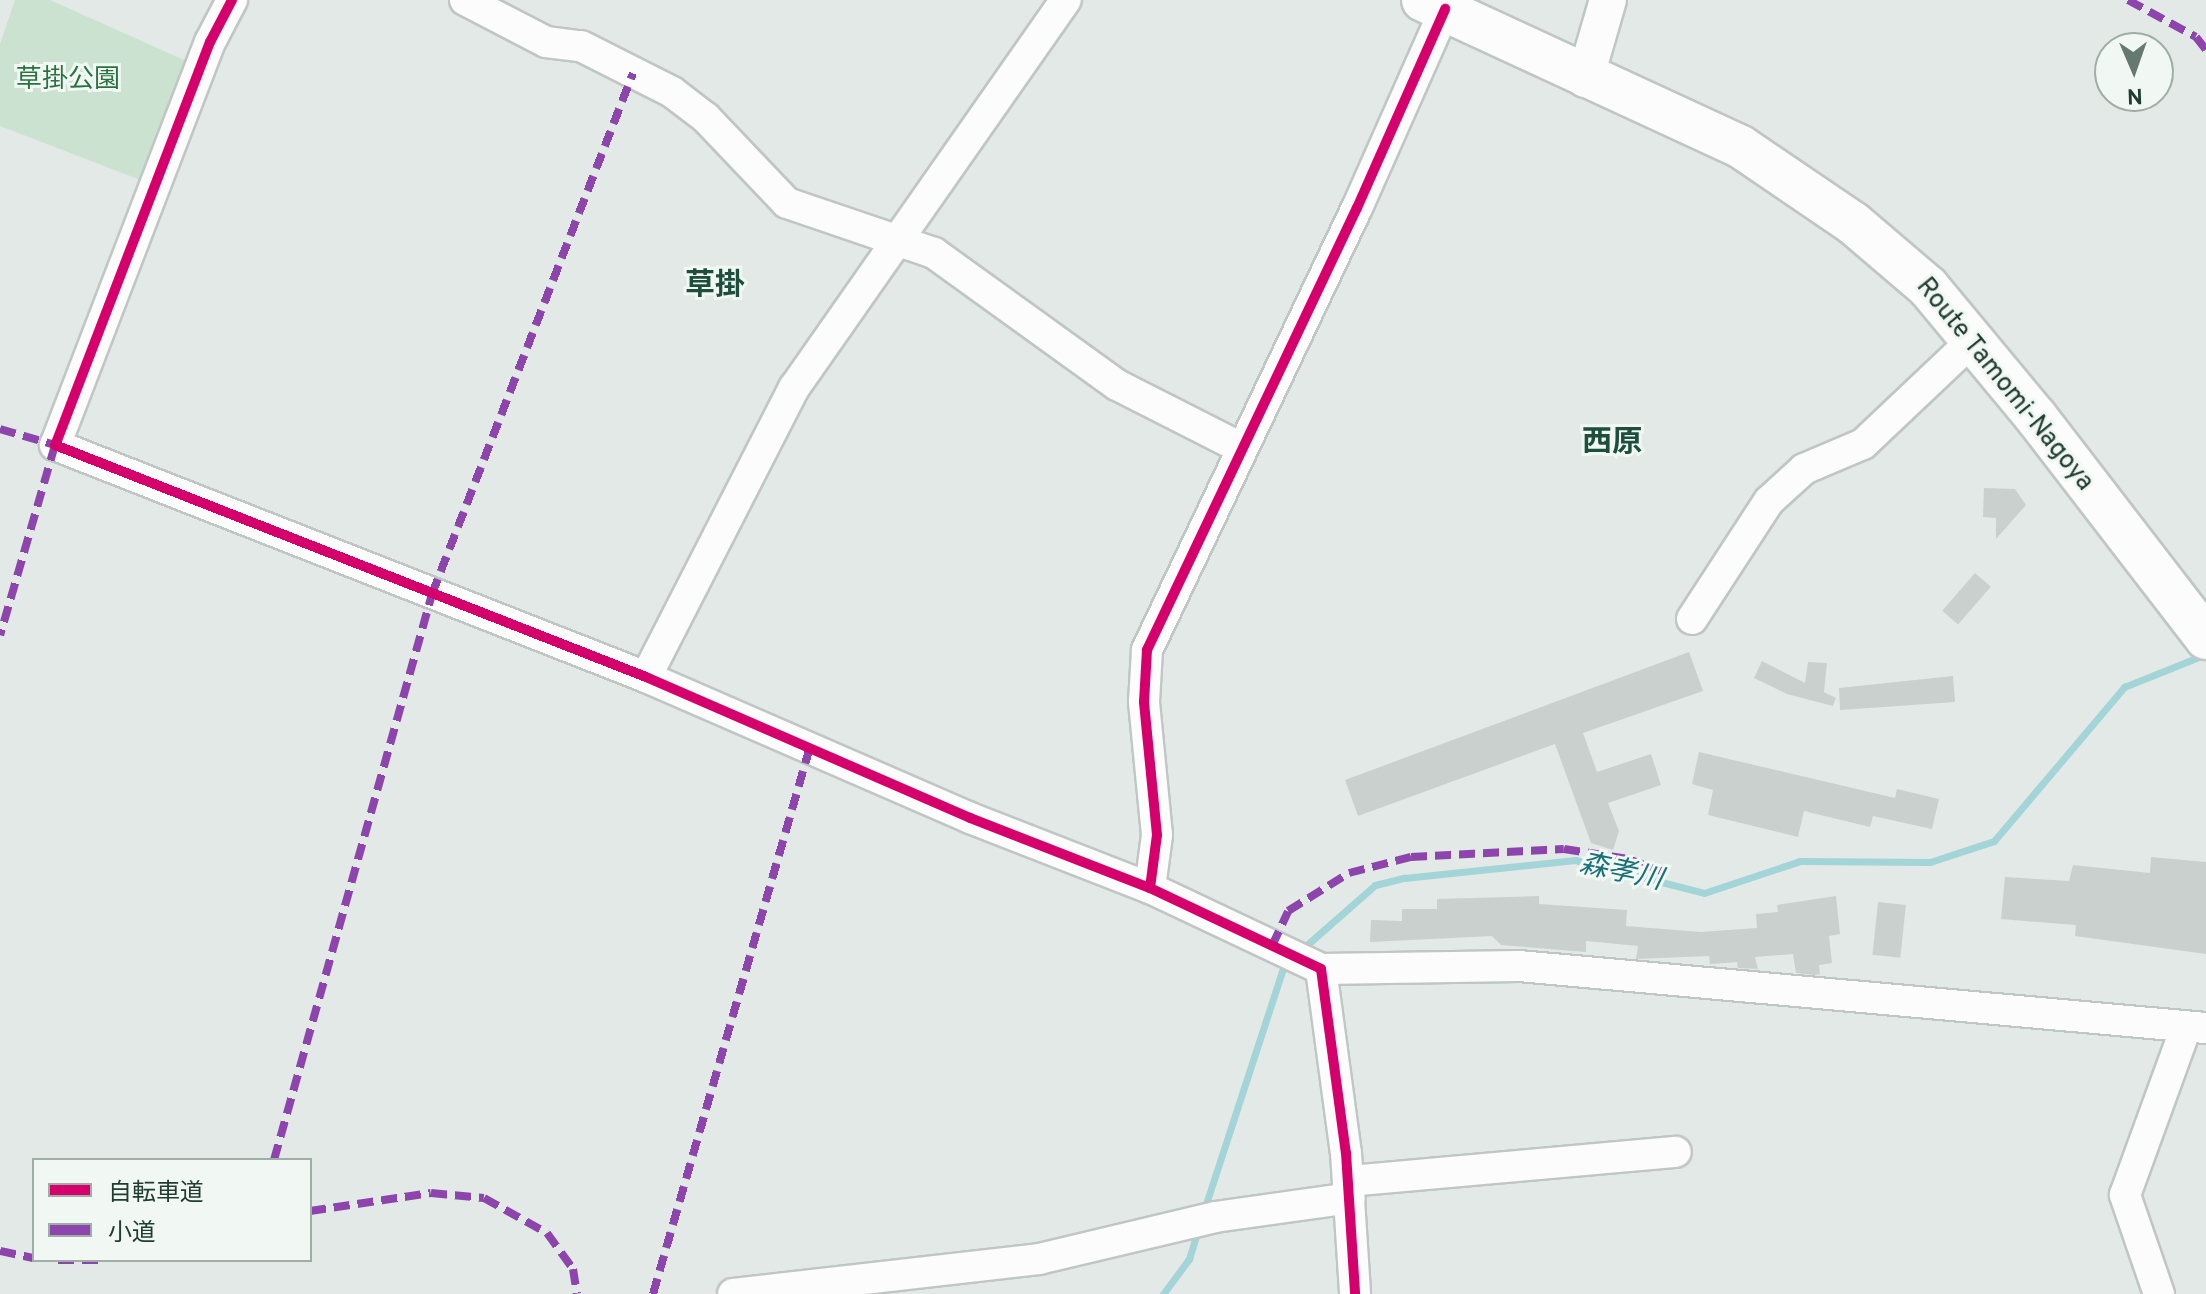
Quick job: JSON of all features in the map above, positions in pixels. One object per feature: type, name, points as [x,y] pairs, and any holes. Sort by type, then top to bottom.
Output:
[{"type":"main road","name":"Route Tamomi-Nagoya","points":[[1434,5],[1585,79],[1741,147],[1841,214],[1928,287],[2204,635]]},
{"type":"street","points":[[232,0],[210,42],[55,445],[646,677],[970,818],[1150,888],[1315,966],[1519,966],[2196,1028],[2125,1195],[2159,1294]]},
{"type":"street","points":[[465,0],[546,42],[581,46],[672,92],[706,118],[787,203],[934,253],[1117,385],[1241,448]]},
{"type":"street","points":[[646,677],[794,388],[902,240],[1066,0]]},
{"type":"street","points":[[1585,79],[1608,0]]},
{"type":"street","points":[[1150,888],[1157,835],[1144,702],[1147,650],[1211,522],[1241,448],[1357,208],[1434,5]]},
{"type":"street","points":[[1692,619],[1769,501],[1804,469],[1863,444],[1972,341]]},
{"type":"street","points":[[1315,966],[1349,1190],[1355,1294]]},
{"type":"street","points":[[733,1294],[1039,1259],[1180,1229],[1215,1217],[1349,1190],[1676,1152]]},
{"type":"green space","name":"草掛公園","points":[[15,0],[50,0],[193,64],[148,183],[0,126],[0,44]]},
{"type":"building","points":[[1984,488],[2015,489],[2026,505],[1996,539],[1996,518],[1983,517]]},
{"type":"building","points":[[1975,573],[1991,587],[1958,625],[1942,611]]},
{"type":"building","points":[[1689,652],[1703,691],[1583,733],[1597,772],[1651,754],[1661,785],[1608,803],[1619,831],[1613,850],[1591,843],[1555,744],[1358,816],[1345,780]]},
{"type":"building","points":[[1762,661],[1805,683],[1808,662],[1827,663],[1824,692],[1836,698],[1833,706],[1787,694],[1754,678]]},
{"type":"building","points":[[1953,676],[1955,702],[1840,710],[1839,688]]},
{"type":"building","points":[[1699,752],[1895,798],[1897,789],[1939,799],[1932,829],[1873,816],[1870,827],[1804,811],[1798,837],[1708,815],[1713,790],[1692,784]]},
{"type":"building","points":[[2151,857],[2206,862],[2206,954],[2075,936],[2076,925],[2001,919],[2005,877],[2069,881],[2073,865],[2150,873]]},
{"type":"building","points":[[1539,896],[1539,904],[1627,910],[1626,926],[1701,932],[1757,928],[1756,914],[1778,912],[1777,905],[1836,896],[1840,934],[1829,936],[1832,963],[1819,965],[1820,974],[1815,975],[1796,973],[1793,954],[1755,957],[1758,969],[1738,968],[1737,962],[1710,964],[1709,956],[1636,959],[1638,946],[1586,941],[1586,952],[1501,945],[1492,936],[1370,942],[1371,920],[1402,921],[1402,909],[1437,909],[1437,899]]},
{"type":"building","points":[[1878,902],[1906,905],[1900,958],[1872,955]]},
{"type":"waterway","name":"森孝川","points":[[1301,950],[1375,885],[1404,878],[1575,860],[1704,893],[1800,861],[1930,862],[1994,841],[2124,687],[2204,655]]},
{"type":"waterway","name":"森孝川","points":[[1204,1210],[1282,971],[1290,962]]},
{"type":"waterway","name":"森孝川","points":[[1163,1294],[1189,1259],[1198,1230]]},
{"type":"marked path","points":[[2128,0],[2196,37],[2206,50]]},
{"type":"marked path","points":[[275,1158],[432,594],[633,73]]},
{"type":"marked path","points":[[0,429],[55,445],[0,635]]},
{"type":"marked path","points":[[653,1294],[810,747]]},
{"type":"marked path","points":[[1272,946],[1288,911],[1349,873],[1411,857],[1564,849],[1628,859],[1666,873]]},
{"type":"marked path","points":[[312,1211],[431,1193],[484,1198],[547,1233],[573,1269],[577,1294]]},
{"type":"marked path","points":[[0,1251],[32,1258]]},
{"type":"cycle path","points":[[232,0],[210,42],[55,445],[646,677],[970,818],[1150,888],[1321,969],[1346,1153],[1355,1294]]},
{"type":"cycle path","points":[[1150,888],[1157,835],[1144,702],[1147,650],[1357,208],[1445,9]]},
{"type":"district","name":"草掛","points":[[715,287]]},
{"type":"district","name":"西原","points":[[1612,444]]}]
